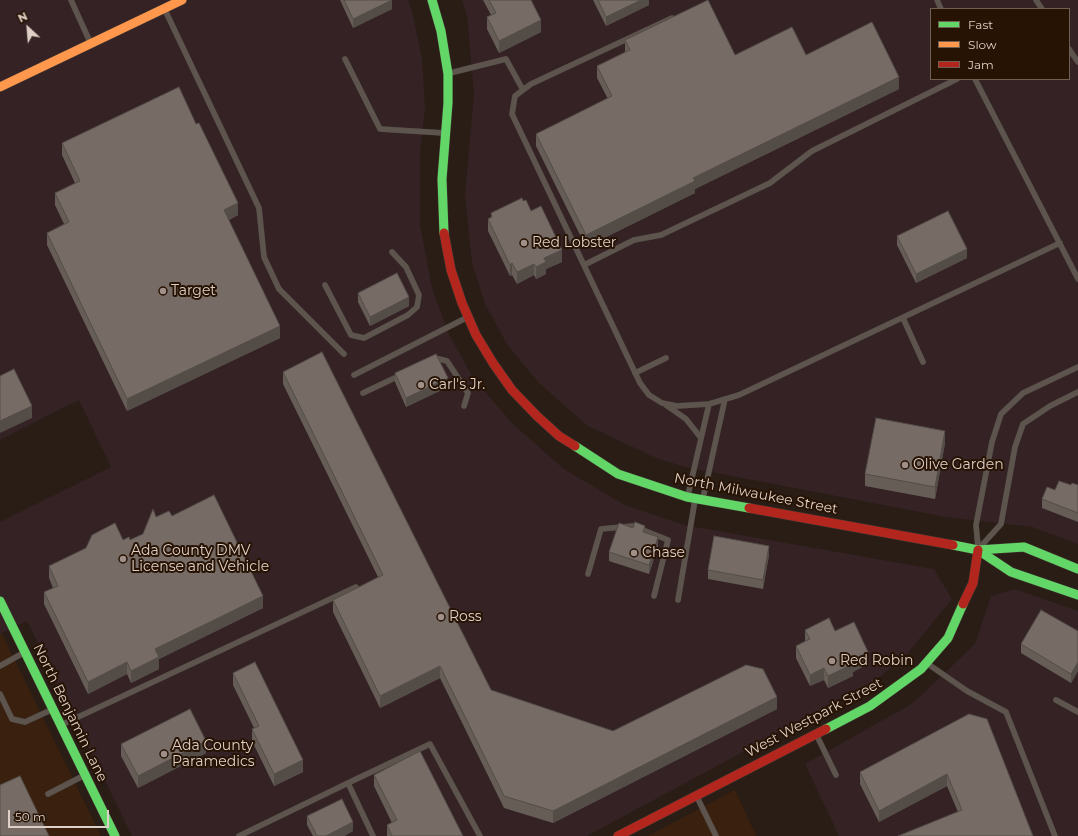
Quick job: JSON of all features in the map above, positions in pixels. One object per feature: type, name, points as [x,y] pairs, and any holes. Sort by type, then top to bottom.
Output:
[{"type":"main road","points":[[0,87],[182,0]]},
{"type":"main road","name":"North Milwaukee Street","points":[[432,0],[441,31],[448,74],[448,103],[442,186],[442,209],[445,241],[451,270],[462,304],[493,363],[512,390],[559,436],[618,474],[695,499],[978,550],[1024,547],[1078,569]]},
{"type":"main road","name":"North Milwaukee Street","points":[[978,550],[1011,572],[1078,595]]},
{"type":"main road","name":"West Westpark Street","points":[[618,836],[632,833],[696,796],[870,706],[897,688],[926,663],[948,638],[963,608],[973,583],[978,550]]},
{"type":"main road","name":"North Benjamin Lane","points":[[0,601],[115,836]]},
{"type":"lane","points":[[71,0],[91,44]]},
{"type":"lane","points":[[164,8],[259,208],[264,257],[279,288],[344,354]]},
{"type":"lane","points":[[681,14],[531,84],[515,96],[512,114],[640,383],[649,395],[686,418],[701,438]]},
{"type":"lane","points":[[1070,50],[1078,62]]},
{"type":"lane","points":[[345,59],[380,129],[446,133]]},
{"type":"lane","points":[[448,74],[506,59],[523,90]]},
{"type":"lane","points":[[584,265],[634,240],[661,235],[770,183],[812,151],[955,80]]},
{"type":"lane","points":[[976,80],[1078,279]]},
{"type":"lane","points":[[662,403],[677,406],[709,404],[739,395],[1060,243]]},
{"type":"lane","points":[[324,285],[350,335],[364,338],[408,315],[417,307],[419,296],[416,288],[406,267],[392,252]]},
{"type":"lane","points":[[354,375],[468,317]]},
{"type":"lane","points":[[903,318],[923,362]]},
{"type":"lane","points":[[428,362],[435,358],[447,361],[468,394],[464,406]]},
{"type":"lane","points":[[635,373],[666,358]]},
{"type":"lane","points":[[978,550],[976,525],[992,442],[1001,414],[1023,392],[1078,367]]},
{"type":"lane","points":[[363,394],[406,372]]},
{"type":"lane","points":[[978,550],[1001,524],[1015,447],[1023,424],[1050,406],[1078,392]]},
{"type":"lane","points":[[695,499],[726,399]]},
{"type":"lane","points":[[678,600],[695,499],[701,438],[709,404]]},
{"type":"lane","points":[[588,574],[601,529],[633,526],[668,540],[654,596]]},
{"type":"lane","points":[[61,725],[356,587]]},
{"type":"lane","points":[[0,666],[25,652]]},
{"type":"lane","points":[[926,663],[967,691],[1006,712],[1055,836]]},
{"type":"lane","points":[[0,694],[12,719],[25,722],[53,709]]},
{"type":"lane","points":[[1056,700],[1078,712]]},
{"type":"lane","points":[[816,734],[836,775]]},
{"type":"lane","points":[[239,836],[430,744],[480,836]]},
{"type":"lane","points":[[48,794],[85,775]]},
{"type":"lane","points":[[348,783],[373,836]]},
{"type":"lane","points":[[696,796],[716,836]]},
{"type":"shaded area","points":[[0,0],[408,0],[412,11],[422,58],[425,110],[420,152],[420,224],[432,288],[448,332],[473,378],[513,424],[564,469],[625,505],[684,525],[934,569],[952,599],[908,653],[875,681],[587,836],[132,836],[27,621],[0,634],[0,522],[111,467],[79,400],[0,440]]},
{"type":"shaded area","points":[[462,0],[1078,0],[1078,544],[1032,527],[946,517],[685,467],[656,458],[588,426],[540,384],[508,346],[485,304],[472,263],[465,194],[474,94],[467,16]]},
{"type":"shaded area","points":[[1015,589],[1078,611],[1078,836],[839,836],[805,764],[913,703],[975,644],[991,596]]},
{"type":"shaded area","points":[[0,634],[2,634],[101,836],[0,836]]},
{"type":"shaded area","points":[[735,790],[756,836],[648,836]]},
{"type":"building","points":[[344,0],[392,0],[353,19]]},
{"type":"building","points":[[489,0],[531,0],[541,20],[499,41],[487,17],[496,13]]},
{"type":"building","points":[[598,0],[641,0],[606,17]]},
{"type":"building","points":[[708,0],[735,55],[792,27],[806,55],[872,22],[899,77],[693,178],[695,181],[586,235],[536,134],[612,96],[597,66],[630,50],[625,40]]},
{"type":"building","name":"Target","points":[[179,87],[196,124],[199,123],[238,203],[224,210],[280,326],[127,399],[47,233],[69,222],[55,193],[80,181],[62,143]]},
{"type":"building","name":"Red Lobster","points":[[522,198],[523,201],[526,200],[531,211],[541,206],[562,250],[544,258],[546,262],[536,267],[534,264],[517,272],[512,263],[510,265],[488,219],[492,217],[491,213]]},
{"type":"building","points":[[948,211],[967,249],[916,274],[897,236]]},
{"type":"building","points":[[397,273],[409,297],[370,317],[358,293]]},
{"type":"building","points":[[322,352],[491,690],[613,731],[746,665],[763,669],[777,697],[553,811],[504,796],[440,666],[380,696],[333,600],[383,575],[283,372]]},
{"type":"building","name":"Carl's Jr.","points":[[436,354],[448,378],[406,398],[395,373]]},
{"type":"building","points":[[14,369],[32,406],[0,421],[0,376]]},
{"type":"building","name":"Olive Garden","points":[[876,418],[945,431],[935,487],[865,474]]},
{"type":"building","points":[[1059,481],[1071,485],[1072,483],[1078,485],[1078,513],[1042,499],[1047,487],[1055,490]]},
{"type":"building","points":[[214,495],[263,596],[155,649],[159,657],[131,671],[127,662],[88,682],[44,592],[58,586],[49,566],[86,548],[92,535],[115,523],[123,540],[129,537],[130,540],[143,534],[153,509],[156,517],[169,511],[172,516]]},
{"type":"building","name":"Chase","points":[[635,522],[645,526],[643,532],[658,537],[649,565],[609,552],[619,523],[633,528]]},
{"type":"building","points":[[714,536],[769,546],[763,580],[708,570]]},
{"type":"building","points":[[1041,610],[1078,631],[1078,662],[1071,674],[1021,644]]},
{"type":"building","name":"Red Robin","points":[[829,618],[835,631],[854,622],[868,652],[851,661],[853,664],[828,676],[824,668],[810,675],[796,646],[810,639],[805,630]]},
{"type":"building","points":[[255,662],[303,760],[274,774],[252,729],[259,726],[233,673]]},
{"type":"building","name":"Ada County Paramedics","points":[[190,709],[206,741],[138,776],[121,744]]},
{"type":"building","points":[[969,714],[987,719],[1033,836],[898,836],[962,810],[947,774],[879,811],[860,772]]},
{"type":"building","points":[[420,751],[463,836],[392,836],[387,825],[397,820],[374,775]]},
{"type":"building","points":[[20,776],[49,836],[0,836],[0,785]]},
{"type":"building","points":[[342,799],[353,822],[326,836],[317,836],[307,816]]},
{"type":"traffic: fast","points":[[432,0],[441,31],[448,74],[448,103],[442,179],[444,233]]},
{"type":"traffic: fast","points":[[575,446],[618,474],[687,497],[749,508]]},
{"type":"traffic: fast","points":[[953,545],[978,550],[1024,547],[1078,569]]},
{"type":"traffic: fast","points":[[978,550],[1011,572],[1078,595]]},
{"type":"traffic: fast","points":[[0,601],[115,836]]},
{"type":"traffic: fast","points":[[826,729],[870,706],[921,669],[948,638],[963,604]]},
{"type":"traffic: slow","points":[[0,87],[182,0]]},
{"type":"traffic: jam","points":[[444,233],[451,270],[462,303],[476,335],[493,363],[512,390],[537,416],[559,436],[575,446]]},
{"type":"traffic: jam","points":[[749,508],[953,545]]},
{"type":"traffic: jam","points":[[963,604],[973,583],[978,550]]},
{"type":"traffic: jam","points":[[618,836],[826,729]]},
{"type":"place","name":"Red Lobster","points":[[524,243]]},
{"type":"place","name":"Target","points":[[163,291]]},
{"type":"place","name":"Carl's Jr.","points":[[421,385]]},
{"type":"place","name":"Olive Garden","points":[[905,465]]},
{"type":"place","name":"Chase","points":[[634,553]]},
{"type":"place","name":"Ada County DMV License and Vehicle","points":[[123,559]]},
{"type":"place","name":"Ross","points":[[441,617]]},
{"type":"place","name":"Red Robin","points":[[832,661]]},
{"type":"place","name":"Ada County Paramedics","points":[[164,754]]}]
